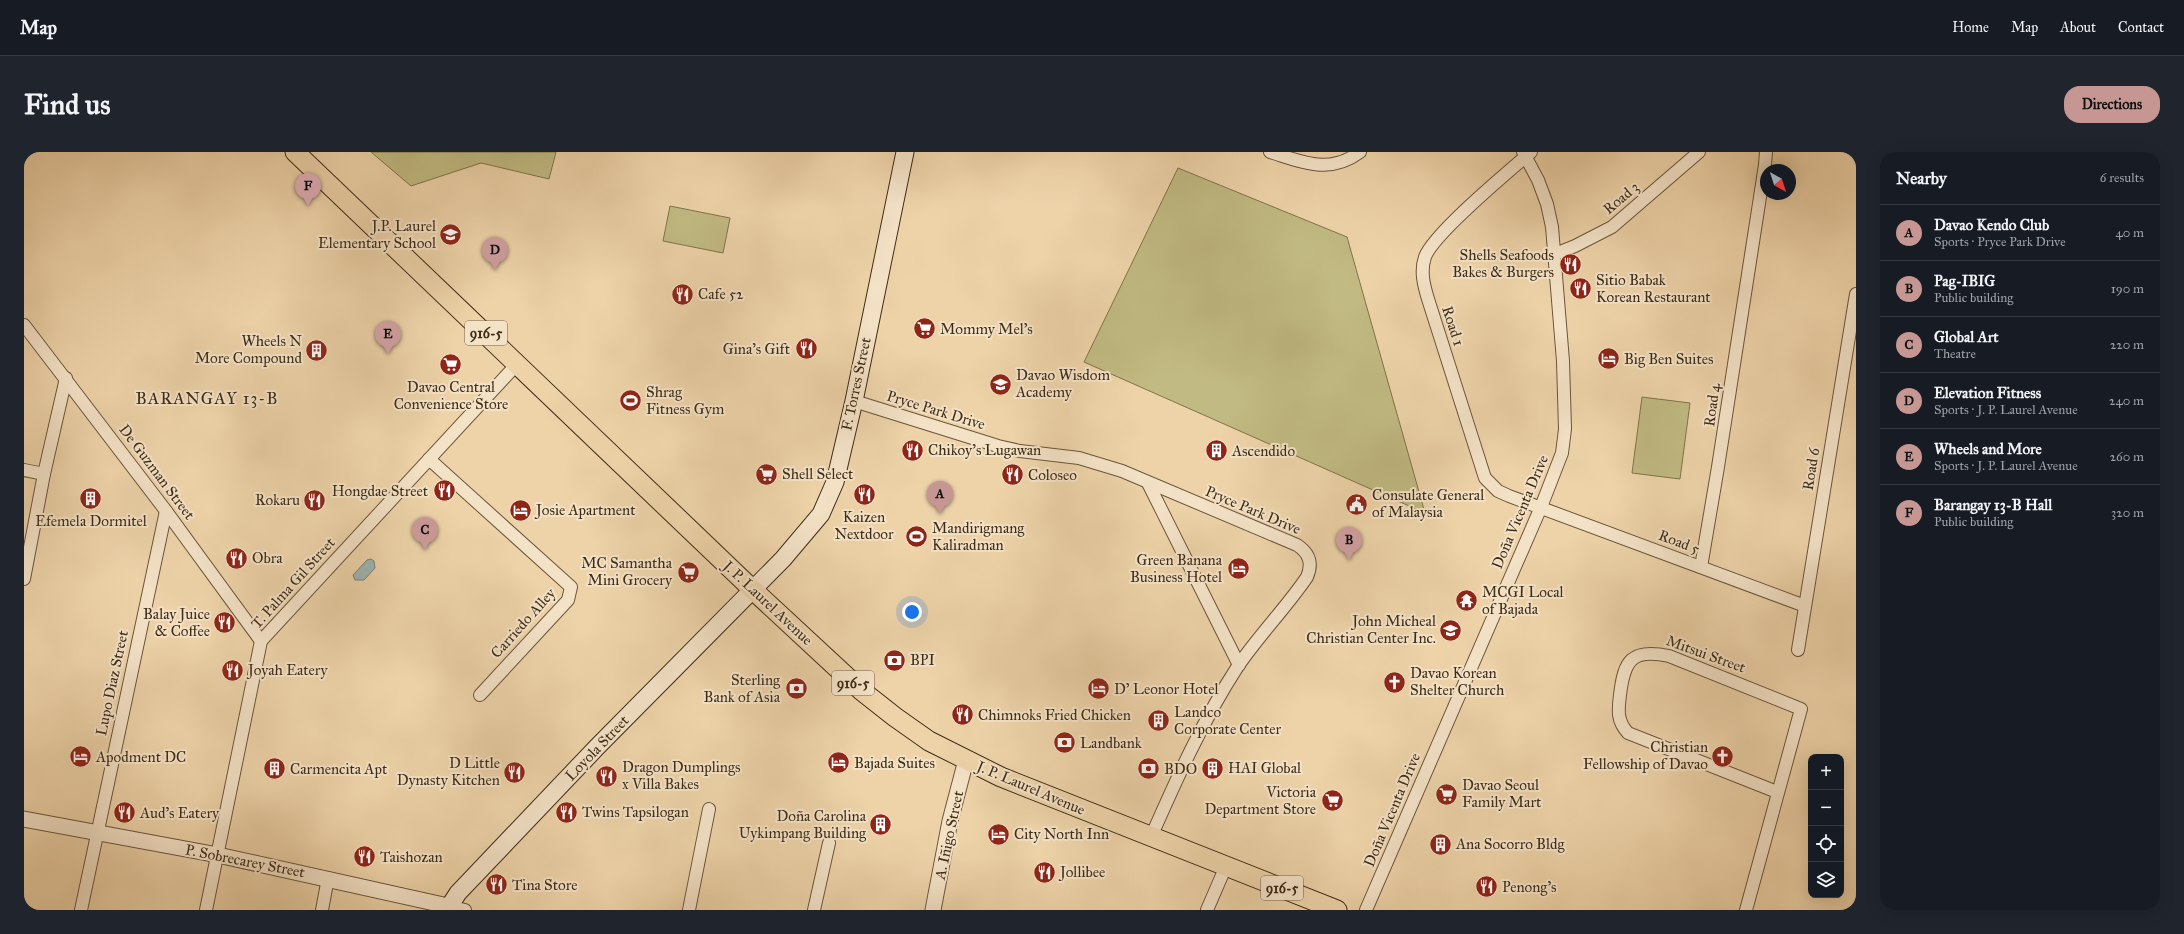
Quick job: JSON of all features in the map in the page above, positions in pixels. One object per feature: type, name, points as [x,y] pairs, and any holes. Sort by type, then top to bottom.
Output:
[{"type":"main road","name":"J. P. Laurel Avenue","points":[[295,152],[518,363],[752,589],[862,691],[889,713],[929,741],[1001,777],[1337,910]]},
{"type":"main road","name":"F. Torres Street","points":[[752,589],[810,529],[826,506],[834,482],[854,401],[905,152]]},
{"type":"main road","name":"Loyola Street","points":[[448,908],[458,893],[752,589]]},
{"type":"street","points":[[1270,152],[1297,156],[1313,165],[1329,166],[1345,161],[1360,152]]},
{"type":"street","name":"Road 3","points":[[1555,254],[1575,246],[1612,227],[1698,152]]},
{"type":"street","name":"Road 4","points":[[1701,567],[1718,467],[1766,152]]},
{"type":"street","name":"Doña Vicenta Drive","points":[[1366,910],[1541,507],[1562,453],[1565,429],[1563,361],[1552,227],[1547,204],[1526,154]]},
{"type":"street","name":"Road 1","points":[[1526,154],[1442,233],[1425,257],[1423,270],[1428,299],[1485,478],[1498,491],[1541,507]]},
{"type":"street","name":"Road 6","points":[[1798,650],[1856,294]]},
{"type":"street","name":"De Guzman Street","points":[[24,325],[66,378],[261,640]]},
{"type":"street","name":"T. Palma Gil Street","points":[[206,910],[261,640],[518,363]]},
{"type":"street","points":[[24,579],[29,524],[44,474],[66,378]]},
{"type":"street","name":"Pryce Park Drive","points":[[854,401],[998,446],[1087,460],[1122,471],[1297,545],[1308,555],[1311,562],[1308,577],[1239,665],[1203,725],[1177,778],[1151,837]]},
{"type":"street","name":"Carriedo Alley","points":[[429,459],[571,587],[568,600],[480,695]]},
{"type":"street","points":[[24,470],[44,474]]},
{"type":"street","points":[[1148,483],[1239,665]]},
{"type":"street","name":"Road 5","points":[[1541,507],[1805,606]]},
{"type":"street","name":"Lupo Diaz Street","points":[[81,910],[96,832],[166,511]]},
{"type":"street","name":"Mitsui Street","points":[[1746,910],[1777,792],[1801,709],[1669,656],[1654,653],[1642,654],[1633,658],[1626,665],[1622,676],[1618,713],[1619,720],[1628,733],[1777,792]]},
{"type":"street","name":"A. Iñigo Street","points":[[933,910],[950,821],[966,760]]},
{"type":"street","points":[[689,910],[709,809]]},
{"type":"street","name":"P. Sobrecarey Street","points":[[24,819],[218,855],[328,878],[448,908],[465,910]]},
{"type":"street","points":[[814,910],[829,843]]},
{"type":"street","points":[[1207,910],[1226,866]]},
{"type":"street","points":[[322,910],[328,878]]},
{"type":"shaded area","points":[[371,152],[556,152],[549,179],[481,163],[411,186]]},
{"type":"shaded area","points":[[1178,168],[1347,237],[1425,513],[1084,362]]},
{"type":"shaded area","points":[[670,206],[730,218],[723,253],[663,241]]},
{"type":"shaded area","points":[[1642,397],[1690,403],[1680,479],[1632,473]]},
{"type":"shaded area","points":[[371,559],[374,561],[375,568],[364,580],[355,580],[353,575],[367,560]]},
{"type":"place","name":"Barangay 13-B Hall","points":[[308,206]]},
{"type":"place","name":"J.P. Laurel Elementary School","points":[[451,235]]},
{"type":"place","name":"Shells Seafoods Bakes & Burgers","points":[[1570,264]]},
{"type":"place","name":"Elevation Fitness","points":[[495,270]]},
{"type":"place","name":"Sitio Babak Korean Restaurant","points":[[1580,289]]},
{"type":"place","name":"Cafe 52","points":[[683,294]]},
{"type":"place","name":"Mommy Mel's","points":[[924,329]]},
{"type":"place","name":"Gina's Gift","points":[[806,349]]},
{"type":"place","name":"Wheels N More Compound","points":[[317,350]]},
{"type":"place","name":"Wheels and More","points":[[388,354]]},
{"type":"place","name":"Big Ben Suites","points":[[1609,359]]},
{"type":"place","name":"Davao Central Convenience Store","points":[[451,364]]},
{"type":"place","name":"Davao Wisdom Academy","points":[[1000,384]]},
{"type":"place","name":"Shrag Fitness Gym","points":[[631,401]]},
{"type":"place","name":"Chikoy's Lugawan","points":[[912,450]]},
{"type":"place","name":"Ascendido","points":[[1217,451]]},
{"type":"place","name":"Shell Select","points":[[766,474]]},
{"type":"place","name":"Coloseo","points":[[1012,475]]},
{"type":"place","name":"Hongdae Street","points":[[444,491]]},
{"type":"place","name":"Kaizen Nextdoor","points":[[864,494]]},
{"type":"place","name":"Efemela Dormitel","points":[[91,498]]},
{"type":"place","name":"Rokaru","points":[[315,500]]},
{"type":"place","name":"Consulate General of Malaysia","points":[[1356,504]]},
{"type":"place","name":"Josie Apartment","points":[[520,510]]},
{"type":"place","name":"Davao Kendo Club","points":[[940,514]]},
{"type":"place","name":"Mandirigmang Kaliradman","points":[[917,537]]},
{"type":"place","name":"Global Art","points":[[425,550]]},
{"type":"place","name":"Obra","points":[[237,558]]},
{"type":"place","name":"Pag-IBIG","points":[[1349,560]]},
{"type":"place","name":"Green Banana Business Hotel","points":[[1238,569]]},
{"type":"place","name":"MC Samantha Mini Grocery","points":[[688,572]]},
{"type":"place","name":"MCGI Local of Bajada","points":[[1466,601]]},
{"type":"place","name":"Balay Juice & Coffee","points":[[225,623]]},
{"type":"place","name":"John Micheal Christian Center Inc.","points":[[1451,630]]},
{"type":"place","name":"BPI","points":[[894,660]]},
{"type":"place","name":"Joyah Eatery","points":[[233,670]]},
{"type":"place","name":"Davao Korean Shelter Church","points":[[1395,682]]},
{"type":"place","name":"Sterling Bank of Asia","points":[[796,689]]},
{"type":"place","name":"D' Leonor Hotel","points":[[1099,689]]},
{"type":"place","name":"Chimnoks Fried Chicken","points":[[963,715]]},
{"type":"place","name":"Landco Corporate Center","points":[[1159,721]]},
{"type":"place","name":"Landbank","points":[[1064,743]]},
{"type":"place","name":"Christian Fellowship of Davao","points":[[1723,756]]},
{"type":"place","name":"Apodment DC","points":[[81,757]]},
{"type":"place","name":"Bajada Suites","points":[[839,763]]},
{"type":"place","name":"HAI Global","points":[[1212,768]]},
{"type":"place","name":"Carmencita Apt","points":[[274,769]]},
{"type":"place","name":"BDO","points":[[1148,769]]},
{"type":"place","name":"D Little Dynasty Kitchen","points":[[515,772]]},
{"type":"place","name":"Dragon Dumplings x Villa Bakes","points":[[606,776]]},
{"type":"place","name":"Davao Seoul Family Mart","points":[[1447,794]]},
{"type":"place","name":"Victoria Department Store","points":[[1332,801]]},
{"type":"place","name":"Twins Tapsilogan","points":[[566,812]]},
{"type":"place","name":"Aud's Eatery","points":[[125,813]]},
{"type":"place","name":"Doña Carolina Uykimpang Building","points":[[881,825]]},
{"type":"place","name":"City North Inn","points":[[999,834]]},
{"type":"place","name":"Ana Socorro Bldg","points":[[1440,844]]},
{"type":"place","name":"Taishozan","points":[[365,857]]},
{"type":"place","name":"Jollibee","points":[[1044,872]]},
{"type":"place","name":"Tina Store","points":[[497,885]]},
{"type":"place","name":"Penong's","points":[[1486,887]]},
{"type":"district","name":"BARANGAY 13-B","points":[[207,398]]}]
